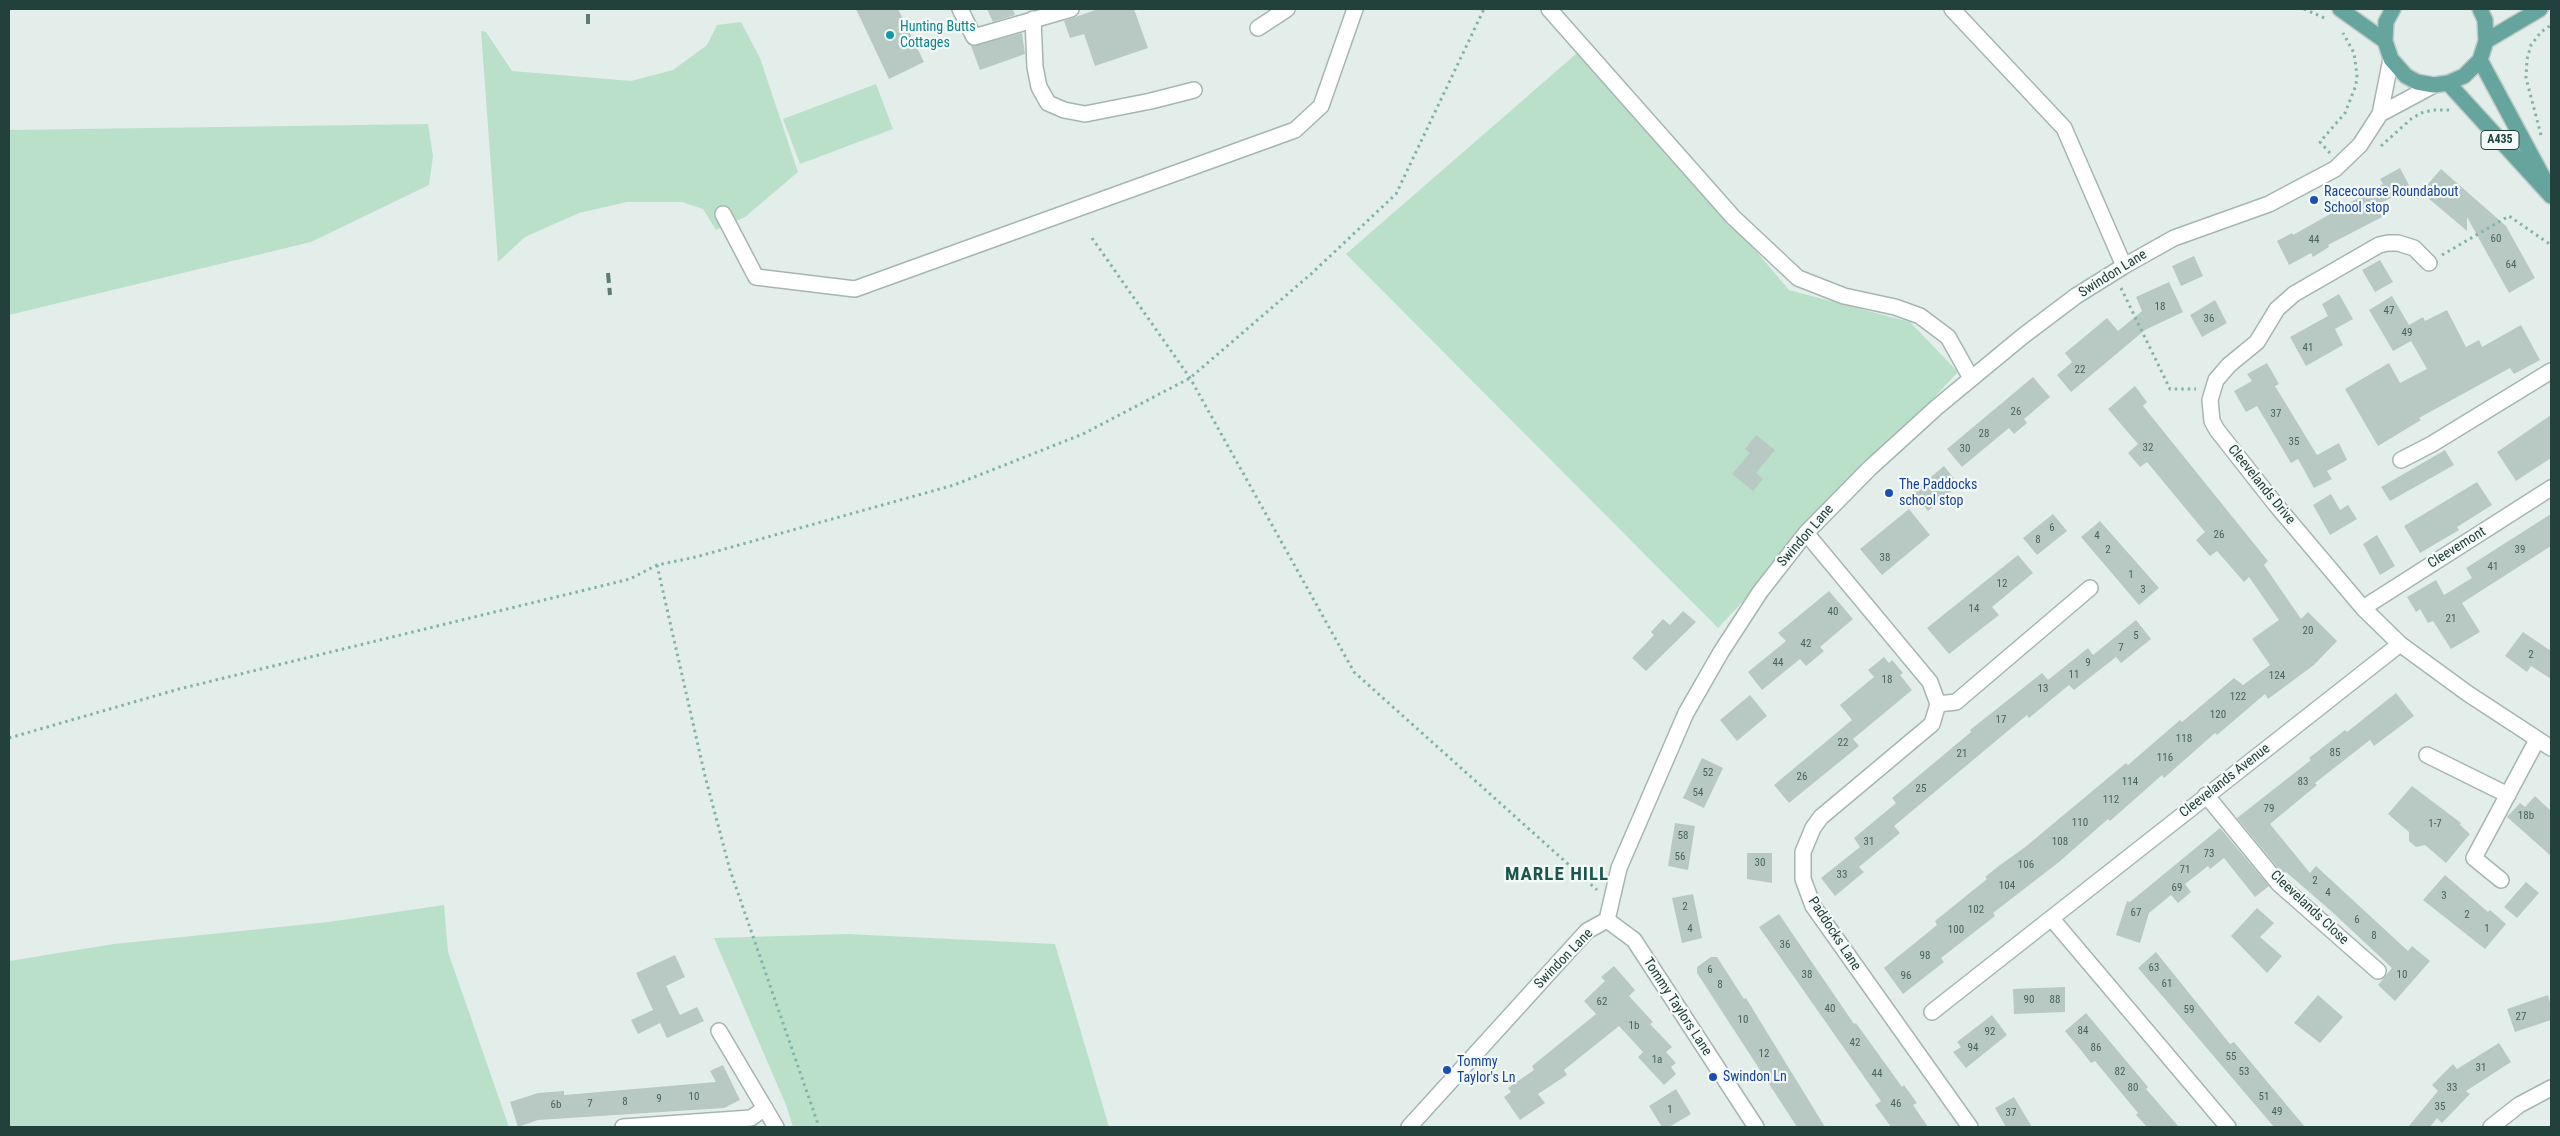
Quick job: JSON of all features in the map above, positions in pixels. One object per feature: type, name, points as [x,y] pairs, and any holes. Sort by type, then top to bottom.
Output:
[{"type":"main road","points":[[2340,9],[2385,42]]},
{"type":"main road","points":[[2393,9],[2386,22],[2385,42],[2391,59],[2406,76],[2417,82],[2441,84],[2464,76],[2480,60],[2486,41],[2485,20],[2480,9]]},
{"type":"main road","points":[[2486,41],[2540,9]]},
{"type":"main road","name":"A435","points":[[2480,60],[2551,194]]},
{"type":"main road","name":"A435","points":[[2441,84],[2551,194]]},
{"type":"street","points":[[960,9],[974,37],[1054,11],[1071,9]]},
{"type":"street","points":[[1258,28],[1287,9]]},
{"type":"street","points":[[723,214],[756,277],[855,289],[1295,130],[1321,106],[1355,9]]},
{"type":"street","points":[[1549,9],[1733,217],[1798,278],[1844,296],[1894,307],[1920,316],[1948,337],[1971,378]]},
{"type":"street","points":[[1952,9],[2064,128],[2119,269]]},
{"type":"street","points":[[1033,19],[1035,67],[1039,87],[1048,103],[1084,114],[1151,101],[1194,90]]},
{"type":"street","name":"Swindon Lane","points":[[1409,1127],[1587,931],[1607,920],[1619,868],[1686,713],[1721,652],[1760,592],[1806,533],[1883,456],[1971,378],[2069,302],[2119,269],[2174,238],[2269,204],[2322,178],[2348,159],[2360,145],[2380,114],[2391,59]]},
{"type":"street","name":"Swindon Lane","points":[[2380,114],[2441,84]]},
{"type":"street","points":[[2212,390],[2222,372],[2257,342],[2277,308],[2294,294],[2379,245],[2398,242],[2414,248],[2428,263]]},
{"type":"street","points":[[2401,460],[2432,444],[2551,371]]},
{"type":"street","name":"Cleevelands Drive","points":[[2212,390],[2210,410],[2217,430],[2276,505],[2363,608],[2400,644],[2551,748]]},
{"type":"street","name":"Cleevemont","points":[[2363,608],[2551,488]]},
{"type":"street","points":[[1806,533],[1935,688],[1938,704],[1956,702],[2090,588]]},
{"type":"street","name":"Cleevelands Avenue","points":[[1932,1012],[2400,644]]},
{"type":"street","name":"Paddocks Lane","points":[[1938,704],[1932,724],[1821,817],[1810,834],[1804,852],[1803,879],[1813,906],[1970,1127]]},
{"type":"street","points":[[2501,880],[2474,858],[2537,740]]},
{"type":"street","points":[[2427,755],[2508,795]]},
{"type":"street","name":"Cleevelands Close","points":[[2206,795],[2279,884],[2378,971]]},
{"type":"street","points":[[2052,919],[2228,1127]]},
{"type":"street","name":"Tommy Taylors Lane","points":[[1607,920],[1634,940],[1756,1127]]},
{"type":"street","points":[[719,1031],[776,1127]]},
{"type":"street","points":[[2491,1127],[2519,1105],[2551,1088]]},
{"type":"street","points":[[623,1127],[751,1118],[765,1108]]},
{"type":"path","points":[[9,738],[179,689],[576,593],[630,578],[657,565],[696,557],[954,485],[1082,434],[1190,378],[1312,274],[1396,194],[1484,9]]},
{"type":"path","points":[[2544,142],[2532,107],[2526,78],[2531,45],[2540,32],[2551,24]]},
{"type":"path","points":[[2428,263],[2508,216],[2551,245]]},
{"type":"path","points":[[1092,238],[1190,378],[1354,672],[1610,901]]},
{"type":"path","points":[[2119,269],[2170,389],[2212,390]]},
{"type":"path","points":[[657,565],[705,776],[730,870],[819,1127]]},
{"type":"green space","points":[[741,22],[760,58],[798,172],[745,217],[716,230],[703,209],[682,202],[627,202],[579,213],[525,237],[498,262],[481,31],[486,32],[512,71],[631,81],[673,70],[707,45],[717,25]]},
{"type":"green space","points":[[1584,47],[1789,290],[1910,322],[1958,372],[1718,628],[1346,254]]},
{"type":"green space","points":[[876,84],[893,129],[800,164],[783,119]]},
{"type":"green space","points":[[428,124],[433,156],[429,185],[311,242],[9,315],[9,130]]},
{"type":"green space","points":[[444,905],[448,952],[509,1127],[9,1127],[9,961],[114,944],[328,922]]},
{"type":"green space","points":[[847,934],[1055,944],[1109,1127],[793,1127],[786,1105],[714,938]]},
{"type":"building","name":"Hunting Butts Cottages","points":[[856,9],[898,9],[924,62],[889,79]]},
{"type":"building","name":"Hunting Butts Cottages","points":[[987,9],[1013,9],[1015,15],[993,22]]},
{"type":"building","points":[[1098,9],[1134,9],[1148,48],[1095,66],[1084,34],[1070,38],[1064,21]]},
{"type":"building","points":[[1022,33],[1025,54],[980,70],[971,46]]},
{"type":"building","points":[[2400,168],[2410,187],[2378,205],[2384,216],[2328,245],[2329,247],[2313,257],[2311,253],[2289,265],[2277,241],[2292,233],[2293,235],[2383,184],[2380,179]]},
{"type":"building","points":[[2441,169],[2506,226],[2535,278],[2509,293],[2467,217],[2467,231],[2421,192]]},
{"type":"building","points":[[2194,256],[2203,276],[2181,286],[2172,266]]},
{"type":"building","points":[[2380,260],[2393,282],[2375,292],[2362,270]]},
{"type":"building","points":[[2169,282],[2183,312],[2145,330],[2071,392],[2057,375],[2072,362],[2065,353],[2107,318],[2118,331],[2142,311],[2136,297]]},
{"type":"building","points":[[2339,294],[2353,319],[2335,329],[2343,345],[2306,366],[2290,337],[2328,316],[2322,304]]},
{"type":"building","points":[[2392,296],[2409,325],[2423,317],[2425,321],[2447,310],[2466,347],[2479,340],[2482,347],[2521,325],[2540,360],[2514,374],[2510,368],[2419,418],[2421,420],[2378,446],[2345,389],[2389,363],[2400,383],[2427,369],[2411,341],[2393,351],[2369,310]]},
{"type":"building","points":[[2215,300],[2227,323],[2202,337],[2190,315]]},
{"type":"building","points":[[2267,363],[2279,384],[2275,386],[2317,455],[2339,443],[2347,460],[2327,471],[2332,479],[2314,488],[2298,459],[2291,463],[2257,406],[2246,412],[2234,391],[2252,381],[2247,374]]},
{"type":"building","points":[[2033,377],[2050,397],[2024,419],[2027,423],[2014,434],[2009,428],[1962,467],[1947,449]]},
{"type":"building","points":[[2135,386],[2147,402],[2143,406],[2268,561],[2264,565],[2301,619],[2308,612],[2337,641],[2314,665],[2268,699],[2265,694],[2217,735],[2215,733],[2164,778],[2162,775],[2110,821],[2108,819],[2059,862],[1993,913],[1995,916],[1941,958],[1944,962],[1903,994],[1884,968],[1937,925],[1935,921],[1987,879],[1985,877],[2024,848],[2126,763],[2128,765],[2180,720],[2182,722],[2234,678],[2243,685],[2270,665],[2252,639],[2279,620],[2249,577],[2244,582],[2217,551],[2210,556],[2196,540],[2205,532],[2147,462],[2140,467],[2128,453],[2138,444],[2108,409]]},
{"type":"building","points":[[2551,415],[2551,458],[2516,481],[2497,452]]},
{"type":"building","points":[[1756,435],[1775,450],[1756,473],[1763,479],[1753,491],[1732,474],[1750,453],[1745,449]]},
{"type":"building","points":[[2445,450],[2454,465],[2390,501],[2381,487]]},
{"type":"building","points":[[1944,466],[1959,485],[1928,511],[1913,492]]},
{"type":"building","points":[[2477,482],[2492,505],[2457,527],[2459,530],[2420,553],[2404,526]]},
{"type":"building","points":[[2331,494],[2340,510],[2348,505],[2357,519],[2330,535],[2313,505]]},
{"type":"building","points":[[1909,509],[1930,535],[1882,575],[1860,549]]},
{"type":"building","points":[[2053,514],[2067,531],[2037,555],[2023,538]]},
{"type":"building","points":[[2551,514],[2551,546],[2462,603],[2480,632],[2451,649],[2433,621],[2428,623],[2420,609],[2416,612],[2407,597],[2436,580],[2444,595],[2472,578],[2466,568]]},
{"type":"building","points":[[2100,521],[2159,588],[2139,605],[2081,537]]},
{"type":"building","points":[[2377,535],[2395,566],[2380,575],[2363,544]]},
{"type":"building","points":[[2018,555],[2033,573],[1992,607],[1999,615],[1949,654],[1927,628]]},
{"type":"building","points":[[1829,591],[1853,619],[1820,647],[1824,651],[1806,666],[1800,659],[1762,690],[1748,672],[1786,641],[1778,633]]},
{"type":"building","points":[[1683,611],[1696,622],[1646,671],[1632,658],[1654,635],[1651,632],[1663,619],[1670,625]]},
{"type":"building","points":[[2136,620],[2151,639],[2121,663],[2116,657],[2074,690],[2069,685],[2029,718],[2027,715],[1894,826],[1900,833],[1859,867],[1864,872],[1835,896],[1821,878],[1860,847],[1854,838],[1896,803],[1892,798],[1971,732],[1970,730],[2042,673],[2048,680],[2088,648],[2093,655]]},
{"type":"building","points":[[2523,632],[2551,651],[2551,679],[2531,666],[2527,672],[2505,656]]},
{"type":"building","points":[[1884,657],[1889,663],[1892,660],[1903,673],[1900,675],[1912,690],[1853,739],[1859,746],[1789,803],[1774,785],[1852,720],[1840,705],[1874,677],[1868,670]]},
{"type":"building","points":[[2396,693],[2414,716],[2374,746],[2370,740],[2315,783],[2317,785],[2270,824],[2310,873],[2316,866],[2408,951],[2412,946],[2430,961],[2395,1001],[2378,985],[2392,968],[2286,872],[2283,874],[2237,818],[2311,760],[2309,758],[2345,730],[2347,732]]},
{"type":"building","points":[[1750,695],[1767,716],[1737,741],[1720,720]]},
{"type":"building","points":[[1702,758],[1723,768],[1704,808],[1683,798]]},
{"type":"building","points":[[2412,786],[2461,823],[2460,825],[2470,834],[2446,863],[2425,845],[2416,847],[2409,841],[2409,832],[2388,814]]},
{"type":"building","points":[[2535,796],[2551,811],[2551,856],[2507,817],[2520,803],[2525,807]]},
{"type":"building","points":[[1675,823],[1695,826],[1688,870],[1668,866]]},
{"type":"building","points":[[2220,828],[2269,886],[2255,897],[2224,858],[2210,869],[2208,866],[2185,884],[2191,892],[2178,903],[2171,895],[2149,913],[2140,943],[2116,935],[2127,901],[2130,902]]},
{"type":"building","points":[[1747,853],[1772,853],[1772,883],[1747,879]]},
{"type":"building","points":[[2445,875],[2488,912],[2490,910],[2506,924],[2485,949],[2423,900]]},
{"type":"building","points":[[2526,882],[2539,893],[2517,918],[2504,907]]},
{"type":"building","points":[[1693,894],[1702,938],[1682,943],[1672,898]]},
{"type":"building","points":[[2257,908],[2274,923],[2260,937],[2282,956],[2267,973],[2231,936]]},
{"type":"building","points":[[1779,914],[1854,1024],[1856,1023],[1902,1087],[1904,1085],[1917,1103],[1913,1105],[1928,1127],[1891,1127],[1875,1105],[1881,1101],[1759,927]]},
{"type":"building","points":[[2156,952],[2230,1044],[2234,1042],[2305,1127],[2274,1127],[2138,968]]},
{"type":"building","points":[[675,955],[685,977],[666,986],[680,1015],[697,1007],[704,1021],[667,1038],[660,1023],[638,1034],[631,1020],[653,1010],[636,973]]},
{"type":"building","points":[[1711,957],[1717,957],[1744,999],[1746,998],[1825,1127],[1797,1127],[1697,973],[1697,967]]},
{"type":"building","points":[[1614,966],[1635,990],[1629,996],[1653,1022],[1650,1024],[1672,1047],[1666,1052],[1676,1063],[1671,1067],[1676,1074],[1664,1085],[1638,1057],[1643,1052],[1619,1026],[1564,1070],[1567,1075],[1538,1094],[1545,1103],[1520,1120],[1504,1097],[1511,1092],[1508,1088],[1534,1070],[1532,1066],[1596,1014],[1584,1001],[1605,981],[1601,977]]},
{"type":"building","points":[[2065,987],[2065,1012],[2014,1014],[2013,989]]},
{"type":"building","points":[[2318,995],[2343,1017],[2320,1043],[2294,1023]]},
{"type":"building","points":[[2548,995],[2551,1006],[2551,1020],[2515,1032],[2507,1009]]},
{"type":"building","points":[[2086,1013],[2148,1087],[2146,1089],[2179,1127],[2147,1127],[2136,1115],[2138,1113],[2095,1061],[2091,1063],[2065,1031]]},
{"type":"building","points":[[1992,1015],[2007,1035],[1966,1068],[1953,1052],[1961,1047],[1957,1042]]},
{"type":"building","points":[[2499,1043],[2511,1062],[2466,1091],[2470,1094],[2442,1123],[2437,1118],[2430,1127],[2408,1127],[2438,1091],[2432,1085],[2453,1064],[2457,1069]]},
{"type":"building","points":[[723,1065],[740,1100],[724,1108],[538,1120],[518,1127],[510,1102],[538,1093],[564,1091],[564,1095],[716,1082],[710,1071]]},
{"type":"building","points":[[1676,1089],[1691,1114],[1669,1127],[1662,1127],[1649,1106]]},
{"type":"building","points":[[2014,1097],[2032,1127],[2006,1127],[1995,1108]]},
{"type":"railway","points":[[588,9],[588,24]]},
{"type":"railway","points":[[608,273],[610,295]]},
{"type":"place","name":"Hunting Butts Cottages","points":[[890,35]]},
{"type":"place","name":"Racecourse Roundabout School stop","points":[[2314,200]]},
{"type":"place","name":"The Paddocks school stop","points":[[1889,493]]},
{"type":"place","name":"Tommy Taylor's Ln","points":[[1447,1070]]},
{"type":"place","name":"Swindon Ln","points":[[1713,1077]]},
{"type":"district","name":"MARLE HILL","points":[[1557,875]]}]
